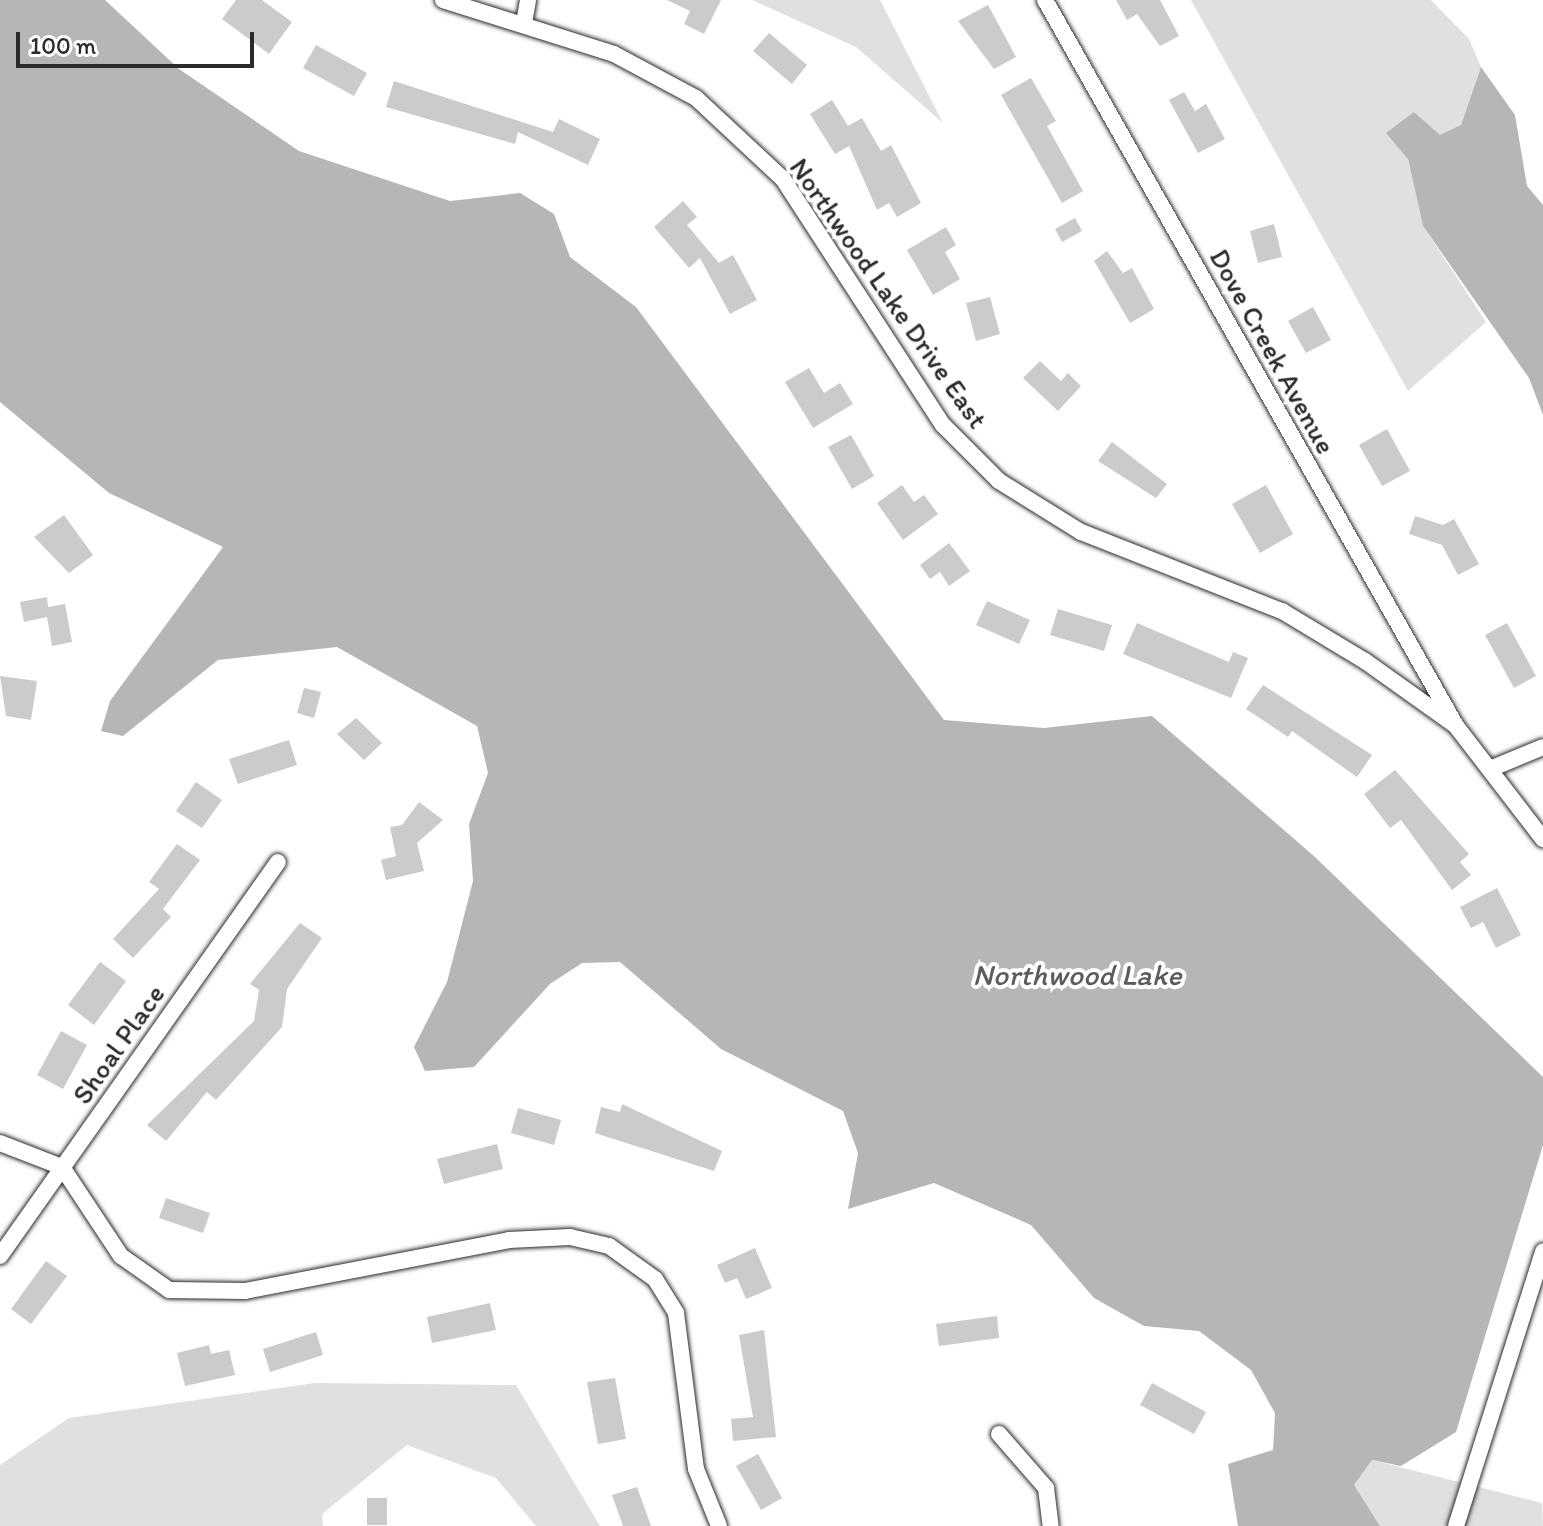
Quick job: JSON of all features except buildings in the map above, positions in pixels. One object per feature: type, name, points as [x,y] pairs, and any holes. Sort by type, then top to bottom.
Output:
[{"type":"street","name":"Northwood Lake Drive East","points":[[443,0],[524,23],[665,78],[727,123],[795,195],[943,425],[999,481],[1081,532],[1294,617],[1456,726],[1543,839]]},
{"type":"street","points":[[524,23],[528,0]]},
{"type":"street","name":"Dove Creek Avenue","points":[[1045,0],[1456,726]]},
{"type":"street","points":[[1490,769],[1543,747]]},
{"type":"street","name":"Shoal Place","points":[[0,1256],[278,862]]},
{"type":"street","points":[[0,1143],[62,1167],[121,1256],[151,1281],[194,1293],[264,1288],[509,1240],[570,1237],[609,1246],[655,1279],[676,1313],[696,1469],[719,1526]]},
{"type":"street","points":[[1456,1526],[1543,1251]]},
{"type":"street","points":[[999,1434],[1046,1488],[1051,1526]]},
{"type":"shaded area","points":[[752,0],[880,0],[943,123],[856,47]]},
{"type":"shaded area","points":[[1191,0],[1431,0],[1469,39],[1481,67],[1461,125],[1408,159],[1423,226],[1486,322],[1408,391]]},
{"type":"shaded area","points":[[315,1383],[516,1385],[600,1526],[536,1526],[496,1478],[407,1445],[322,1514],[323,1526],[0,1526],[0,1465],[69,1418]]},
{"type":"shaded area","points":[[1372,1460],[1542,1503],[1543,1526],[1380,1526],[1353,1485]]},
{"type":"water","name":"Northwood Lake","points":[[0,0],[105,0],[179,69],[299,151],[450,201],[520,193],[554,214],[570,257],[636,307],[944,720],[1044,728],[1152,716],[1315,857],[1543,1077],[1543,1145],[1456,1432],[1401,1466],[1372,1460],[1354,1485],[1380,1526],[1238,1526],[1228,1464],[1273,1450],[1275,1413],[1251,1370],[1199,1331],[1144,1326],[1094,1298],[1031,1225],[934,1183],[848,1209],[858,1153],[843,1111],[721,1049],[620,962],[582,963],[550,984],[474,1067],[425,1071],[414,1047],[447,982],[473,881],[469,824],[488,773],[477,726],[337,647],[218,660],[123,736],[101,731],[110,701],[223,547],[109,493],[0,402]]},
{"type":"water","points":[[1481,67],[1515,115],[1527,186],[1543,205],[1543,415],[1529,378],[1423,226],[1408,159],[1386,133],[1414,112],[1440,135],[1461,125]]}]
